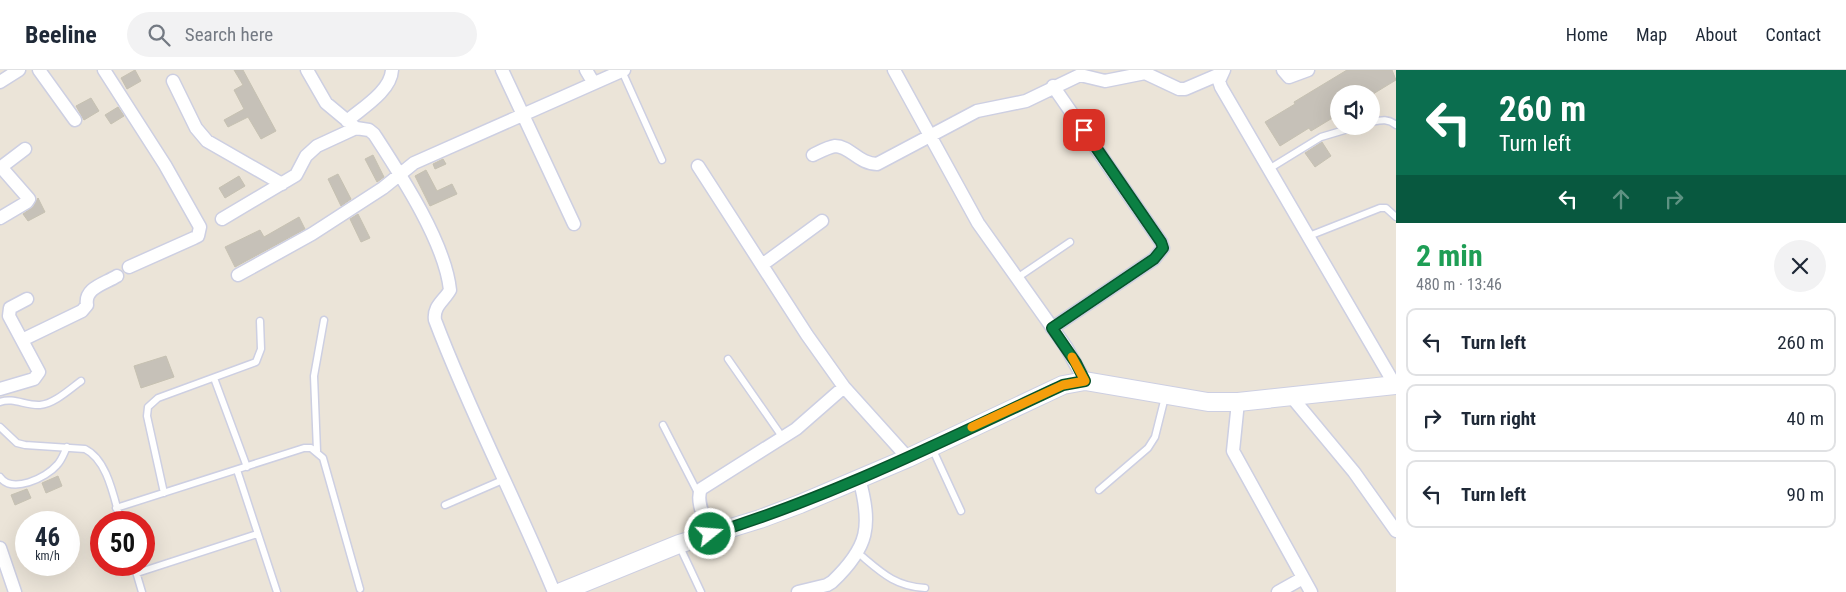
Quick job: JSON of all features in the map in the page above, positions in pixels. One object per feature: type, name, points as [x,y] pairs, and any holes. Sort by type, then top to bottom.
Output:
[{"type":"main road","points":[[561,592],[679,544],[779,512],[908,458],[1063,385],[1085,381],[1208,402],[1238,402],[1396,385]]},
{"type":"street","points":[[0,82],[20,70]]},
{"type":"street","points":[[39,70],[75,120]]},
{"type":"street","points":[[104,70],[150,140],[183,194],[200,227],[198,236],[129,267]]},
{"type":"street","points":[[307,70],[326,103],[351,124],[369,130],[374,134],[400,174],[429,228],[449,282],[450,290],[434,313],[435,320],[475,421],[505,479],[554,592]]},
{"type":"street","points":[[222,219],[296,175],[311,150],[351,124],[384,89],[390,81],[392,70]]},
{"type":"street","points":[[502,70],[574,224]]},
{"type":"street","points":[[586,70],[593,82]]},
{"type":"street","points":[[238,275],[312,234],[383,188],[414,163],[623,70]]},
{"type":"street","points":[[894,70],[978,223],[1076,363],[1085,381]]},
{"type":"street","points":[[1283,70],[1289,77],[1308,70]]},
{"type":"street","points":[[813,155],[834,146],[840,147],[864,163],[877,164],[899,155],[930,135],[982,109],[1019,103],[1080,75],[1105,81],[1150,72],[1179,89],[1186,89],[1222,72]]},
{"type":"street","points":[[1222,72],[1219,81],[1221,87],[1396,385]]},
{"type":"street","points":[[173,81],[196,128],[207,141],[282,184]]},
{"type":"street","points":[[1052,328],[1154,259],[1163,248],[1161,242],[1053,86]]},
{"type":"street","points":[[0,218],[29,199],[1,167],[25,149]]},
{"type":"street","points":[[698,166],[807,335],[844,387],[908,458]]},
{"type":"street","points":[[762,265],[822,221]]},
{"type":"street","points":[[22,340],[82,311],[90,292],[117,276]]},
{"type":"street","points":[[0,389],[37,376],[38,369],[8,312],[28,299]]},
{"type":"street","points":[[710,534],[699,494],[706,484],[782,438],[807,420],[844,387]]},
{"type":"street","points":[[1290,395],[1354,472],[1396,530]]},
{"type":"street","points":[[1238,402],[1233,451],[1311,592]]},
{"type":"street","points":[[798,592],[827,585],[838,576],[857,552],[865,536],[868,518],[859,478]]},
{"type":"street","points":[[0,548],[5,578],[15,592]]},
{"type":"street","points":[[1278,592],[1303,578]]},
{"type":"lane","points":[[623,70],[662,160]]},
{"type":"lane","points":[[1380,120],[1390,120],[1396,125]]},
{"type":"lane","points":[[1269,168],[1321,137],[1330,134]]},
{"type":"lane","points":[[1309,236],[1380,208],[1386,208],[1396,217]]},
{"type":"lane","points":[[1016,279],[1070,242]]},
{"type":"lane","points":[[317,451],[314,376],[324,320]]},
{"type":"lane","points":[[164,493],[147,416],[148,407],[158,398],[256,362],[261,349],[260,321]]},
{"type":"lane","points":[[728,360],[782,438]]},
{"type":"lane","points":[[214,378],[247,467]]},
{"type":"lane","points":[[0,402],[10,400],[36,405],[46,404],[81,381]]},
{"type":"lane","points":[[1099,490],[1148,448],[1155,437],[1165,396]]},
{"type":"lane","points":[[663,425],[699,494]]},
{"type":"lane","points":[[0,427],[17,443],[25,446],[85,449],[99,458],[117,511]]},
{"type":"lane","points":[[931,446],[961,511]]},
{"type":"lane","points":[[0,477],[5,483],[14,485],[45,474],[56,466],[67,447]]},
{"type":"lane","points":[[116,508],[304,448],[317,451],[323,458],[360,589]]},
{"type":"lane","points":[[237,470],[277,592]]},
{"type":"lane","points":[[445,505],[505,479]]},
{"type":"lane","points":[[155,568],[257,534]]},
{"type":"lane","points":[[679,544],[702,592]]},
{"type":"lane","points":[[857,552],[897,583],[908,587],[925,588]]},
{"type":"lane","points":[[137,576],[142,592]]},
{"type":"building","points":[[135,70],[141,81],[127,89],[121,78]]},
{"type":"building","points":[[234,70],[243,70],[276,131],[261,139],[248,117],[228,127],[224,120],[244,109],[234,90],[243,85]]},
{"type":"building","points":[[1347,70],[1392,70],[1396,80],[1380,90],[1380,85],[1330,85],[1330,119],[1311,131],[1309,128],[1280,146],[1265,122],[1295,104],[1294,102]]},
{"type":"building","points":[[91,98],[99,111],[84,120],[76,106]]},
{"type":"building","points":[[118,107],[124,116],[111,124],[105,115]]},
{"type":"building","points":[[1322,142],[1331,156],[1315,167],[1305,153]]},
{"type":"building","points":[[373,155],[384,177],[377,182],[365,159]]},
{"type":"building","points":[[443,159],[446,164],[435,169],[433,164]]},
{"type":"building","points":[[426,170],[437,191],[452,184],[457,194],[430,206],[415,176]]},
{"type":"building","points":[[338,174],[351,199],[341,206],[328,179]]},
{"type":"building","points":[[239,176],[245,186],[225,198],[219,188]]},
{"type":"building","points":[[38,198],[45,212],[28,221],[23,214],[33,207]]},
{"type":"building","points":[[358,214],[370,238],[361,242],[350,219]]},
{"type":"building","points":[[299,217],[305,229],[235,267],[225,247],[260,230],[264,237]]},
{"type":"building","points":[[166,356],[174,377],[141,388],[134,366]]},
{"type":"building","points":[[58,476],[62,486],[46,493],[42,483]]},
{"type":"building","points":[[27,489],[31,498],[15,505],[11,495]]},
{"type":"slow traffic","points":[[972,427],[1063,385],[1085,381],[1072,357]]},
{"type":"route","points":[[710,534],[760,519],[800,504],[908,458],[1063,385],[1085,381],[1076,363],[1052,328],[1154,259],[1163,248],[1161,242],[1084,130]]}]
